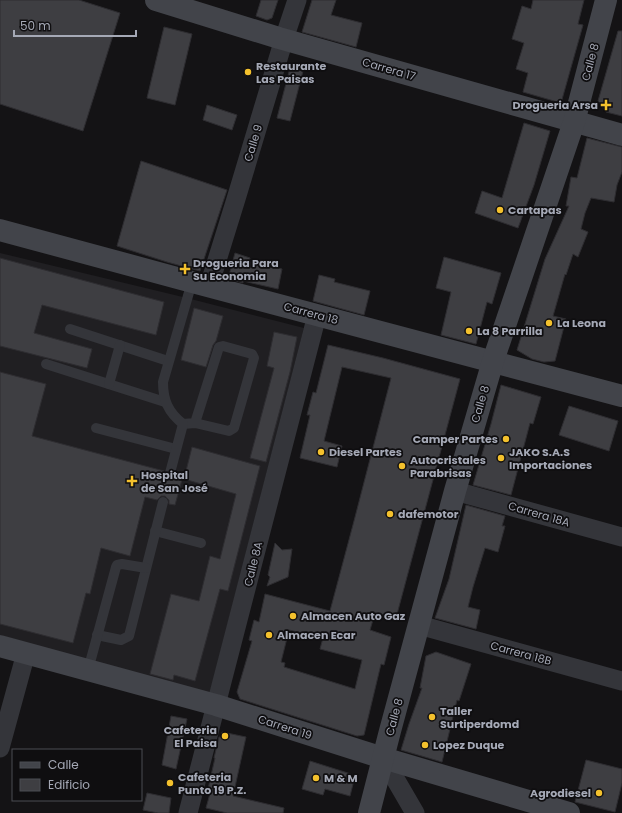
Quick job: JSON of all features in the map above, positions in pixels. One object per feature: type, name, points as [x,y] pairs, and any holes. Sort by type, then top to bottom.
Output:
[{"type":"street","name":"Carrera 17","points":[[156,0],[284,39],[622,135]]},
{"type":"street","name":"Calle 9","points":[[200,284],[236,199],[297,0]]},
{"type":"street","name":"Calle 8","points":[[369,813],[455,491],[493,361],[574,122],[606,0]]},
{"type":"street","name":"Carrera 18","points":[[0,230],[622,396]]},
{"type":"street","name":"Calle 8A","points":[[188,813],[317,315]]},
{"type":"street","name":"Carrera 18A","points":[[455,491],[622,537]]},
{"type":"street","name":"Carrera 18B","points":[[419,624],[622,681]]},
{"type":"street","name":"Carrera 19","points":[[0,646],[216,705],[383,758],[569,813]]},
{"type":"street","points":[[0,748],[26,653]]},
{"type":"street","points":[[383,758],[415,813]]},
{"type":"lane","points":[[195,423],[218,349],[223,346],[252,354],[254,358],[234,428],[228,431],[195,423],[183,424],[174,417],[165,402],[163,382],[168,360],[200,284]]},
{"type":"lane","points":[[70,329],[168,360]]},
{"type":"lane","points":[[109,384],[120,345]]},
{"type":"lane","points":[[46,364],[165,402]]},
{"type":"lane","points":[[170,473],[183,424]]},
{"type":"lane","points":[[96,428],[176,448]]},
{"type":"lane","points":[[97,635],[121,640],[129,636],[163,502]]},
{"type":"lane","points":[[155,531],[201,543]]},
{"type":"lane","points":[[88,670],[117,565],[122,564],[146,568]]},
{"type":"shaded area","name":"Hospital de San José","points":[[0,253],[304,328],[209,696],[0,635]]},
{"type":"building","points":[[0,0],[79,0],[120,13],[83,131],[0,104]]},
{"type":"building","points":[[261,0],[278,0],[272,18],[267,20],[256,16]]},
{"type":"building","points":[[312,0],[336,0],[331,15],[362,23],[356,47],[302,32]]},
{"type":"building","points":[[533,0],[584,0],[578,24],[583,25],[561,103],[523,92],[528,73],[516,69],[524,43],[512,39],[522,6],[531,9]]},
{"type":"building","points":[[164,27],[192,34],[175,105],[147,98]]},
{"type":"building","points":[[618,31],[622,31],[622,116],[606,112],[598,101]]},
{"type":"building","points":[[290,68],[303,71],[290,121],[277,118]]},
{"type":"building","points":[[207,105],[237,115],[232,130],[203,120]]},
{"type":"building","points":[[524,123],[550,131],[534,185],[518,228],[475,213],[482,191],[502,198]]},
{"type":"building","points":[[587,138],[622,147],[622,172],[617,185],[614,202],[591,198],[581,229],[588,232],[578,257],[573,254],[566,275],[565,274],[553,316],[566,319],[555,361],[544,362],[532,359],[517,350],[545,259],[569,206],[566,206],[571,177],[577,178]]},
{"type":"building","points":[[141,161],[227,190],[200,271],[117,246]]},
{"type":"building","points":[[235,253],[250,258],[249,261],[282,269],[278,289],[228,279]]},
{"type":"building","points":[[444,257],[501,273],[492,304],[487,302],[476,344],[441,335],[451,292],[436,288]]},
{"type":"building","points":[[0,258],[164,302],[156,335],[42,305],[34,333],[92,349],[87,368],[0,346]]},
{"type":"building","points":[[319,275],[335,279],[334,282],[370,291],[364,315],[313,301]]},
{"type":"building","points":[[194,308],[223,316],[216,341],[213,345],[206,367],[181,360]]},
{"type":"building","points":[[274,332],[297,337],[290,372],[266,462],[250,458],[274,368],[267,366]]},
{"type":"building","points":[[328,345],[460,379],[396,618],[375,613],[370,630],[391,637],[384,665],[381,664],[364,735],[357,736],[240,699],[237,692],[252,641],[249,640],[254,620],[259,622],[265,594],[330,611],[391,378],[342,367],[324,441],[342,446],[337,467],[300,458],[310,415],[307,415],[313,392],[316,393]],"holes":[[[289,630],[323,638],[320,649],[362,660],[355,689],[284,667],[285,663],[281,662]]]},
{"type":"building","points":[[0,372],[46,384],[32,436],[164,471],[164,475],[168,479],[172,479],[176,474],[183,476],[175,505],[169,504],[169,500],[165,496],[161,496],[157,500],[145,497],[130,556],[101,548],[90,594],[86,593],[73,643],[0,624]]},
{"type":"building","points":[[501,385],[541,397],[533,424],[530,423],[511,495],[473,485]]},
{"type":"building","points":[[569,406],[618,421],[609,451],[559,435]]},
{"type":"building","points":[[192,447],[260,466],[228,591],[220,589],[195,681],[174,675],[173,680],[150,674],[171,594],[199,601],[210,556],[220,559],[236,494],[184,479]]},
{"type":"building","points":[[466,505],[505,516],[502,526],[505,526],[498,552],[485,548],[473,587],[468,607],[480,610],[476,629],[435,618],[449,579]]},
{"type":"building","points":[[275,543],[282,550],[292,549],[288,577],[267,586],[270,577],[268,575]]},
{"type":"building","points":[[436,652],[471,664],[459,701],[457,700],[442,762],[401,750],[422,688],[420,688],[426,656]]},
{"type":"building","points":[[171,716],[187,719],[176,769],[162,765]]},
{"type":"building","points":[[222,732],[246,737],[233,796],[284,808],[283,813],[227,813],[206,808],[211,790],[208,789],[214,758],[219,737],[221,737]]},
{"type":"building","name":"Agrodiesel","points":[[586,760],[622,769],[622,783],[615,812],[575,802]]},
{"type":"building","points":[[310,761],[351,774],[354,780],[350,796],[325,789],[323,795],[302,789]]},
{"type":"building","points":[[147,793],[171,798],[169,813],[158,813],[143,810]]},
{"type":"place","name":"Restaurante Las Paisas","points":[[248,72]]},
{"type":"place","name":"Drogueria Arsa","points":[[606,105]]},
{"type":"place","name":"Cartapas","points":[[500,210]]},
{"type":"place","name":"Drogueria Para Su Economia","points":[[185,269]]},
{"type":"place","name":"La Leona","points":[[549,323]]},
{"type":"place","name":"La 8 Parrilla","points":[[469,331]]},
{"type":"place","name":"Camper Partes","points":[[506,439]]},
{"type":"place","name":"Diesel Partes","points":[[321,452]]},
{"type":"place","name":"JAKO S.A.S Importaciones","points":[[501,458]]},
{"type":"place","name":"Autocristales Parabrisas","points":[[402,466]]},
{"type":"place","name":"Hospital de San José","points":[[132,481]]},
{"type":"place","name":"dafemotor","points":[[390,514]]},
{"type":"place","name":"Almacen Auto Gaz","points":[[293,616]]},
{"type":"place","name":"Almacen Ecar","points":[[269,635]]},
{"type":"place","name":"Taller Surtiperdomd","points":[[432,717]]},
{"type":"place","name":"Cafeteria El Paisa","points":[[225,736]]},
{"type":"place","name":"Lopez Duque","points":[[425,745]]},
{"type":"place","name":"M & M","points":[[316,778]]},
{"type":"place","name":"Cafeteria Punto 19 P.Z.","points":[[170,783]]},
{"type":"place","name":"Agrodiesel","points":[[599,793]]}]
